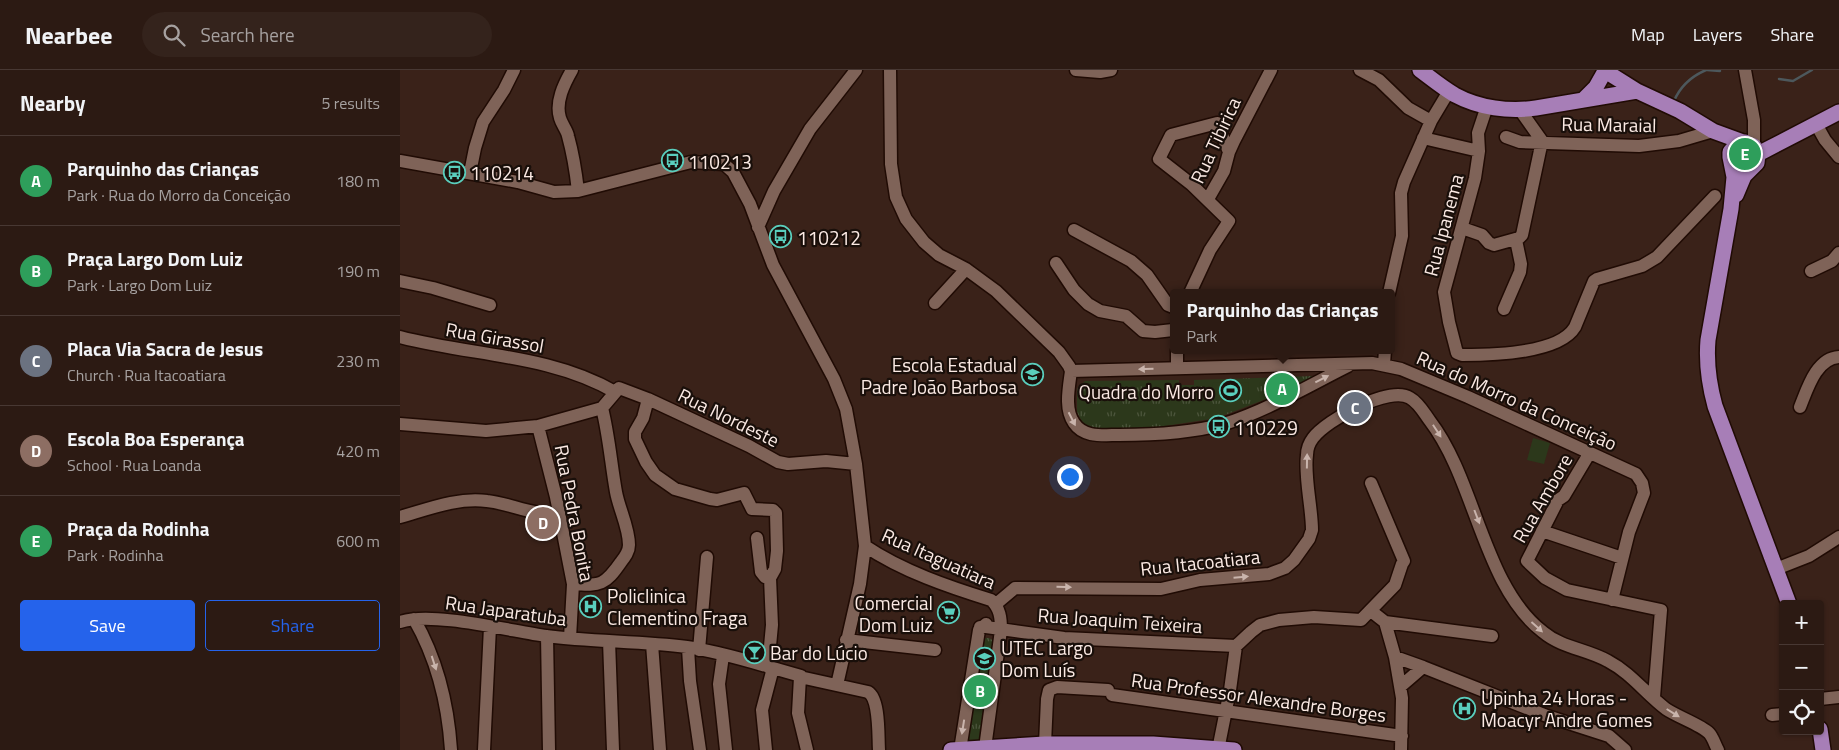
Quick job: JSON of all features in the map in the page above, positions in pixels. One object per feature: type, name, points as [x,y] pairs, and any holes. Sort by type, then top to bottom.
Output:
[{"type":"main road","points":[[1420,70],[1449,91],[1475,103],[1520,110],[1637,91]]},
{"type":"main road","points":[[1583,100],[1596,87],[1604,70],[1637,91],[1680,111],[1713,131],[1753,148],[1816,124],[1839,112]]},
{"type":"main road","points":[[1713,131],[1724,146],[1734,177],[1731,209],[1708,340],[1707,359],[1710,383],[1715,406],[1788,600]]},
{"type":"main road","points":[[1730,160],[1733,148],[1741,142],[1753,148],[1757,163],[1744,176],[1731,209]]},
{"type":"main road","points":[[1730,160],[1737,169],[1742,171],[1751,169]]},
{"type":"main road","points":[[1821,735],[1822,750]]},
{"type":"main road","points":[[957,750],[1153,744],[1234,750]]},
{"type":"street","points":[[470,173],[483,122],[504,90],[514,70]]},
{"type":"street","points":[[572,70],[560,94],[560,118],[568,134],[572,149],[578,191]]},
{"type":"street","points":[[758,226],[774,191],[810,129],[856,70]]},
{"type":"street","points":[[890,70],[891,164],[898,203],[906,219],[924,242],[939,255],[966,269],[996,291],[1059,352],[1071,371]]},
{"type":"street","points":[[1076,70],[1100,72],[1111,70]]},
{"type":"street","name":"Rua Tibirica","points":[[1208,200],[1224,171],[1229,152],[1256,96],[1272,70]]},
{"type":"street","points":[[1360,70],[1379,80],[1408,108],[1431,121]]},
{"type":"street","points":[[1745,70],[1754,120],[1753,148]]},
{"type":"street","points":[[1391,289],[1402,236],[1401,193],[1410,165],[1431,121],[1449,91]]},
{"type":"street","name":"Rua Ipanema","points":[[1487,106],[1478,133],[1479,152],[1475,178],[1444,292],[1457,353],[1462,355],[1495,355],[1545,346],[1570,333],[1582,312],[1592,284],[1596,279],[1642,266],[1657,257],[1715,196]]},
{"type":"street","name":"Rua Maraial","points":[[1520,110],[1542,142],[1639,146],[1678,141],[1713,131]]},
{"type":"street","points":[[1192,289],[1210,250],[1229,220],[1191,184],[1159,159],[1171,135],[1217,123],[1229,152]]},
{"type":"street","points":[[1816,124],[1824,140],[1839,157]]},
{"type":"street","points":[[1462,228],[1485,237],[1491,244],[1498,245],[1516,240],[1522,235],[1542,142],[1520,142],[1506,137]]},
{"type":"street","points":[[1423,138],[1479,152]]},
{"type":"street","points":[[400,161],[518,182],[542,190],[564,192],[578,191],[680,164],[705,162],[724,164],[736,176],[773,264],[838,388],[846,409],[856,464],[865,546],[860,584],[837,685]]},
{"type":"street","points":[[1074,230],[1131,260],[1147,275],[1163,299],[1170,306]]},
{"type":"street","points":[[1504,309],[1520,272],[1521,264],[1516,240]]},
{"type":"street","points":[[1811,271],[1832,261],[1839,253]]},
{"type":"street","points":[[1056,263],[1074,290],[1088,304],[1100,310],[1126,316],[1142,331],[1170,330]]},
{"type":"street","points":[[935,303],[966,269]]},
{"type":"street","points":[[400,281],[433,288],[490,305]]},
{"type":"street","name":"Rua Girassol","points":[[400,337],[433,346],[534,362],[583,376],[617,390]]},
{"type":"street","points":[[1177,354],[1177,368]]},
{"type":"street","points":[[1384,364],[1385,354]]},
{"type":"street","points":[[1800,407],[1819,368],[1826,362],[1839,357]]},
{"type":"street","name":"Rua do Morro da Conceição","points":[[1352,364],[1286,397],[1225,423],[1174,432],[1133,435],[1085,433],[1070,418],[1068,411],[1068,388],[1071,371],[1352,364],[1384,364],[1468,397],[1636,474],[1642,483],[1644,493],[1622,558]]},
{"type":"street","points":[[1408,372],[1412,381],[1408,396],[1417,404],[1448,448],[1489,549],[1521,611],[1548,636],[1567,646],[1606,660],[1624,671],[1666,708],[1709,733],[1718,750]]},
{"type":"street","points":[[400,424],[486,431],[538,426],[602,408],[617,390]]},
{"type":"street","name":"Rua Nordeste","points":[[617,390],[648,399],[749,446],[778,462],[788,464],[826,461],[856,464]]},
{"type":"street","name":"Rua Itacoatiara","points":[[980,627],[994,617],[996,605],[1015,588],[1161,588],[1200,580],[1265,575],[1278,572],[1297,556],[1309,539],[1312,530],[1306,455],[1314,437],[1349,411],[1364,403],[1389,396],[1408,396]]},
{"type":"street","points":[[648,399],[643,418],[635,432],[635,439],[646,462],[655,475],[675,489],[710,499],[717,500],[744,493],[752,510],[775,511],[778,517],[777,559],[775,569],[770,578],[770,668],[762,710],[766,750]]},
{"type":"street","points":[[573,584],[590,585],[604,582],[612,575],[625,557],[629,547],[617,499],[610,445],[602,408]]},
{"type":"street","name":"Rua Pedra Bonita","points":[[538,426],[559,513],[573,584],[570,638]]},
{"type":"street","name":"Rua Ambore","points":[[1589,454],[1564,496],[1558,500],[1526,561],[1545,578],[1567,590],[1612,600]]},
{"type":"street","points":[[1218,749],[1227,711],[1236,646],[1260,625],[1268,621],[1314,617],[1361,620],[1395,586],[1404,562],[1371,483]]},
{"type":"street","points":[[400,517],[426,509],[471,500],[490,501],[538,514],[559,513]]},
{"type":"street","points":[[1542,530],[1622,558],[1612,600],[1661,610],[1654,697]]},
{"type":"street","points":[[1776,569],[1810,556],[1839,537]]},
{"type":"street","points":[[757,538],[763,576],[770,578]]},
{"type":"street","name":"Rua Itaguatiara","points":[[865,546],[909,570],[991,600],[996,605]]},
{"type":"street","points":[[700,750],[690,680],[693,649],[704,612],[707,557]]},
{"type":"street","points":[[985,748],[1001,630],[1000,615],[996,605]]},
{"type":"street","points":[[1371,611],[1385,622],[1492,636]]},
{"type":"street","points":[[414,619],[428,645],[438,674],[445,700],[451,750]]},
{"type":"street","name":"Rua Japaratuba","points":[[400,622],[414,619],[490,627],[547,636],[693,649],[800,677],[868,692],[874,697],[876,704],[879,750]]},
{"type":"street","points":[[1385,622],[1396,657],[1401,686],[1401,750]]},
{"type":"street","name":"Rua Joaquim Teixeira","points":[[980,627],[986,626],[1001,630],[1064,638],[1236,646]]},
{"type":"street","points":[[484,750],[490,627]]},
{"type":"street","points":[[957,750],[980,627]]},
{"type":"street","points":[[547,636],[549,750]]},
{"type":"street","points":[[846,640],[935,650]]},
{"type":"street","points":[[609,641],[613,750]]},
{"type":"street","points":[[652,644],[660,750]]},
{"type":"street","points":[[724,656],[719,684],[726,750]]},
{"type":"street","points":[[1396,657],[1547,716],[1609,736],[1624,750]]},
{"type":"street","points":[[1401,686],[1423,667]]},
{"type":"street","points":[[800,677],[798,713],[807,750]]},
{"type":"street","name":"Rua Professor Alexandre Borges","points":[[1053,747],[1047,699],[1050,690],[1057,688],[1110,693],[1402,736]]},
{"type":"street","points":[[1824,699],[1839,697]]},
{"type":"street","points":[[1053,747],[1162,750]]},
{"type":"green space","points":[[1314,376],[1313,381],[1217,418],[1152,428],[1097,429],[1084,426],[1077,412],[1077,390],[1085,381],[1179,380],[1179,385],[1194,385],[1194,380]]},
{"type":"green space","name":"Quadra do Morro","points":[[1248,382],[1249,400],[1213,401],[1212,383]]},
{"type":"green space","points":[[1533,438],[1550,443],[1544,464],[1527,460]]},
{"type":"green space","points":[[982,638],[989,638],[994,641],[982,745],[965,746]]},
{"type":"green space","points":[[976,672],[988,674],[984,699],[972,698]]},
{"type":"waterway","points":[[1674,101],[1687,82],[1706,70]]},
{"type":"waterway","points":[[1707,70],[1720,71]]},
{"type":"waterway","points":[[1779,79],[1793,81],[1812,70]]},
{"type":"place","name":"Praça da Rodinha","points":[[1745,154]]},
{"type":"place","name":"110213","points":[[672,161]]},
{"type":"place","name":"110214","points":[[454,172]]},
{"type":"place","name":"110212","points":[[781,237]]},
{"type":"place","name":"Escola Estadual Padre João Barbosa","points":[[1033,375]]},
{"type":"place","name":"Parquinho das Crianças","points":[[1282,389]]},
{"type":"place","name":"Quadra do Morro","points":[[1230,391]]},
{"type":"place","name":"Placa Via Sacra de Jesus","points":[[1355,408]]},
{"type":"place","name":"110229","points":[[1218,427]]},
{"type":"place","name":"Escola Boa Esperança","points":[[543,523]]},
{"type":"place","name":"Policlinica Clementino Fraga","points":[[591,606]]},
{"type":"place","name":"Comercial Dom Luiz","points":[[949,613]]},
{"type":"place","name":"Bar do Lúcio","points":[[754,652]]},
{"type":"place","name":"UTEC Largo Dom Luís","points":[[985,658]]},
{"type":"place","name":"Praça Largo Dom Luiz","points":[[980,691]]},
{"type":"place","name":"Upinha 24 Horas - Moacyr Andre Gomes","points":[[1465,708]]}]
